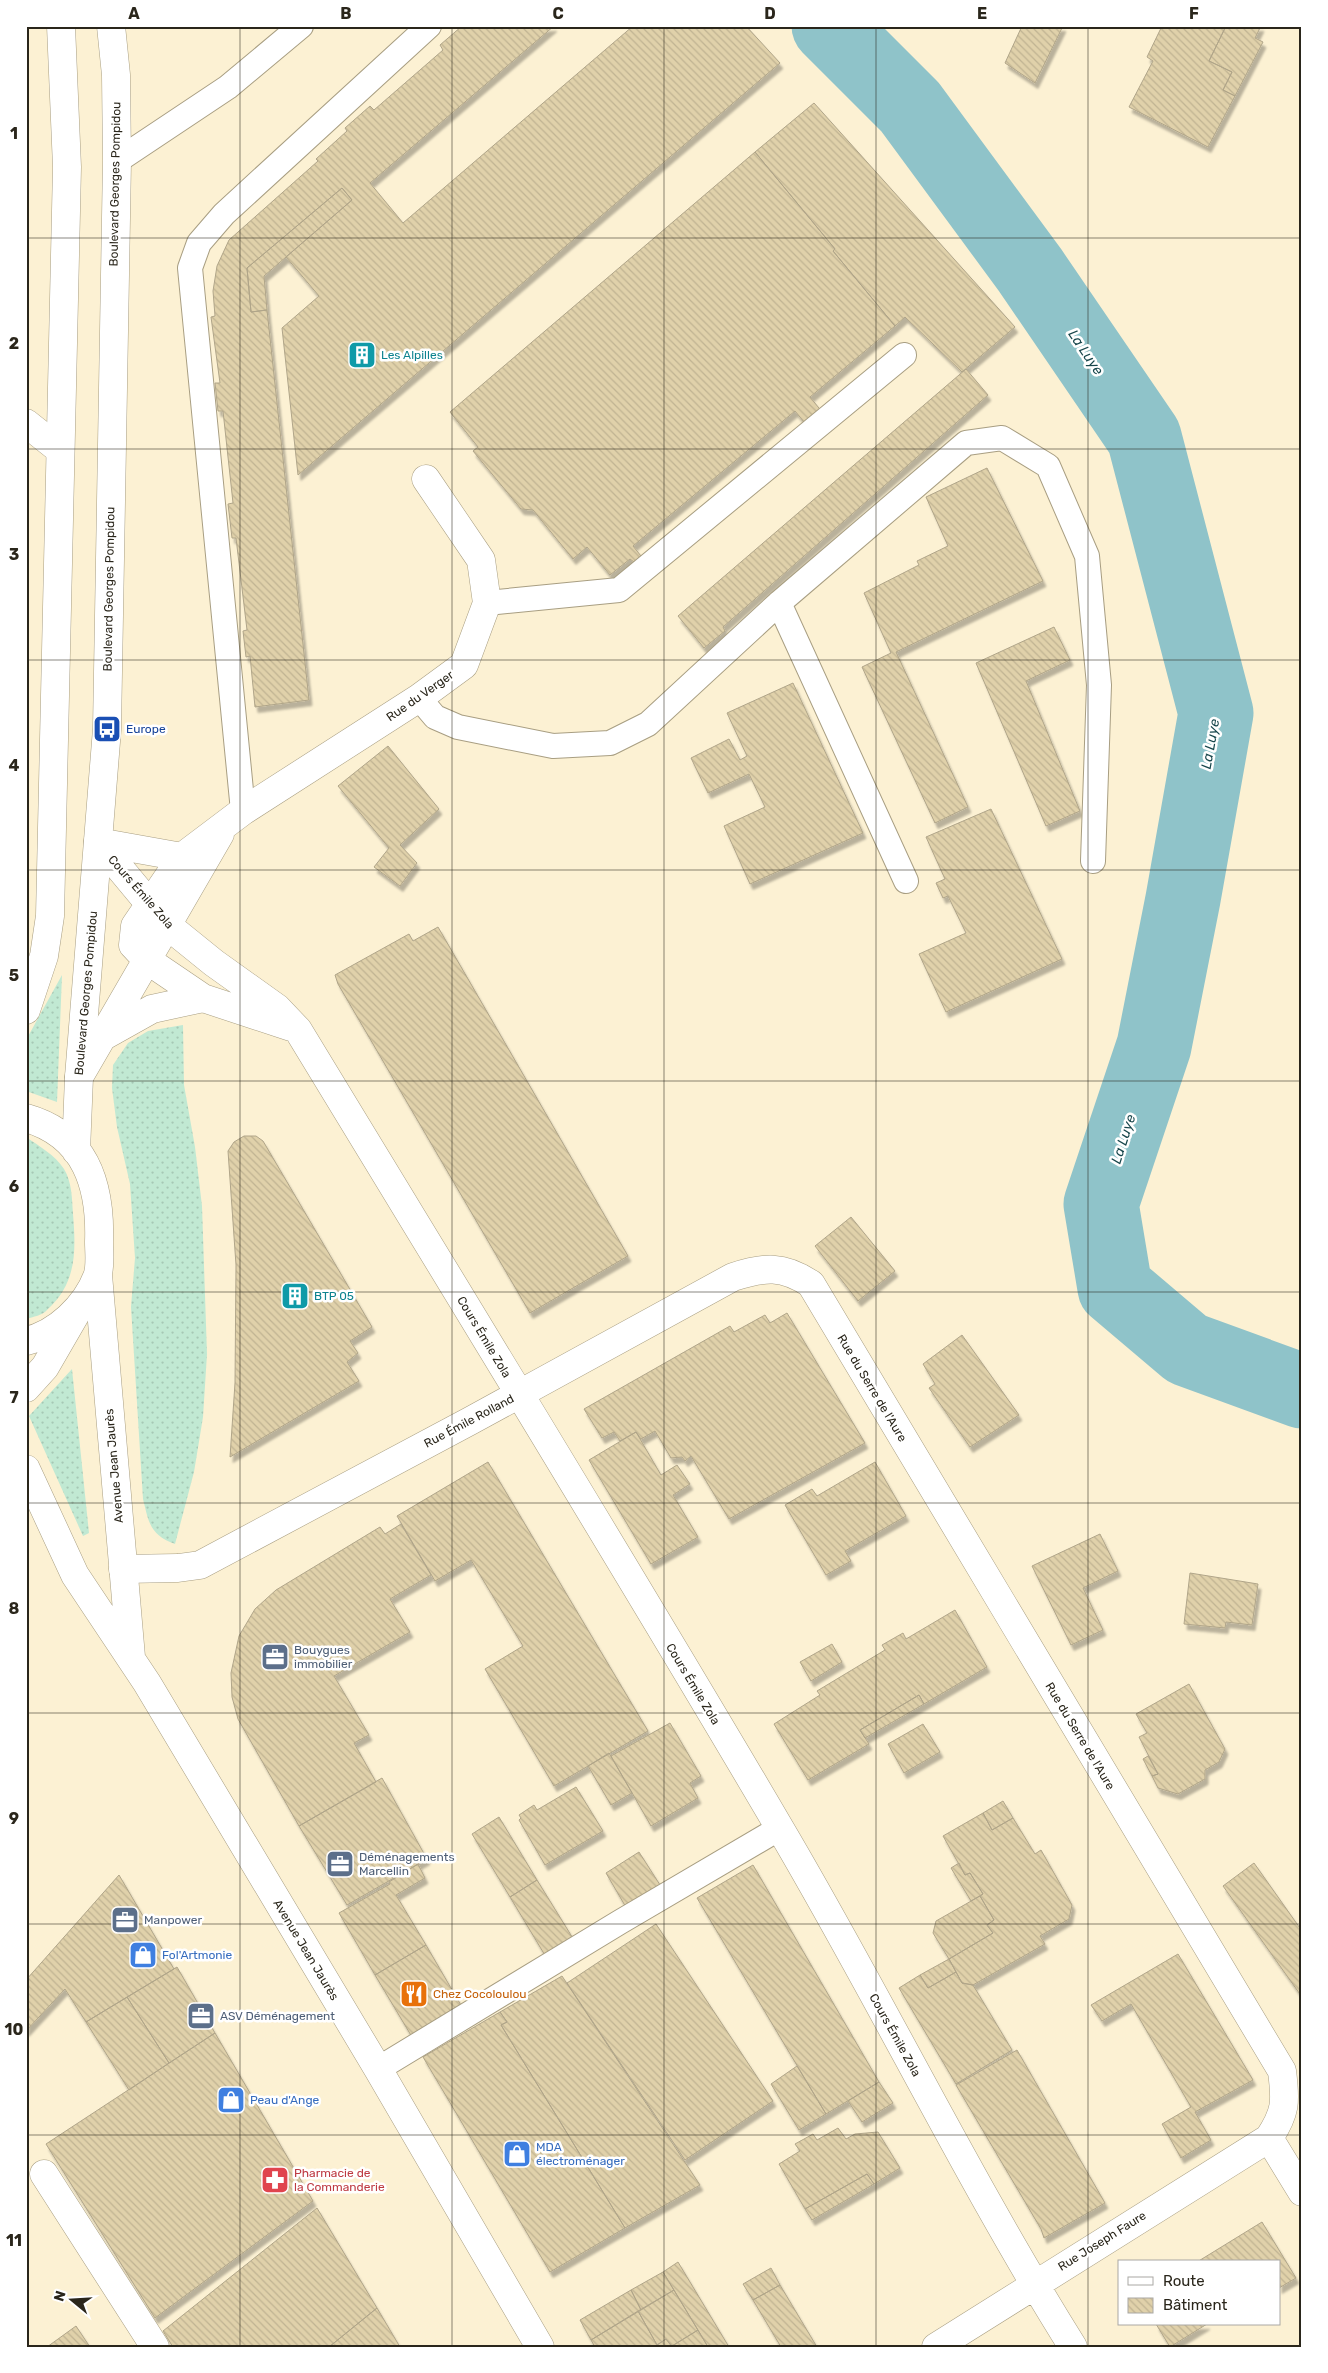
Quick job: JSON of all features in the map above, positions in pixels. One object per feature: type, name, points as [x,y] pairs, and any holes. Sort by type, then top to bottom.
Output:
[{"type":"street","points":[[26,1010],[44,956],[50,916],[60,551],[60,450],[67,167],[61,26]]},
{"type":"street","name":"Boulevard Georges Pompidou","points":[[76,1151],[79,1077],[107,729],[117,162],[116,75],[111,26]]},
{"type":"street","points":[[26,423],[60,450]]},
{"type":"street","name":"Rue du Verger","points":[[147,960],[133,945],[135,926],[182,857],[235,818],[419,698],[464,665],[487,603],[481,560],[426,479]]},
{"type":"street","points":[[79,1077],[167,924],[235,818]]},
{"type":"street","name":"Cours Émile Zola","points":[[98,842],[182,857]]},
{"type":"street","name":"Cours Émile Zola","points":[[98,842],[167,924],[214,963],[277,1008],[298,1030],[780,1828],[1035,2284],[1073,2347]]},
{"type":"street","points":[[147,960],[203,998],[298,1030]]},
{"type":"street","points":[[101,1037],[152,1009],[203,998]]},
{"type":"street","name":"Avenue Jean Jaurès","points":[[26,1118],[55,1130],[76,1151],[91,1171],[98,1199],[98,1275],[131,1658]]},
{"type":"street","name":"Rue Émile Rolland","points":[[123,1569],[178,1568],[200,1565],[222,1555],[266,1529],[733,1277],[754,1270],[780,1269],[797,1274],[810,1284]]},
{"type":"street","points":[[26,1388],[45,1367],[98,1275]]},
{"type":"street","name":"Rue du Serre de l'Aure","points":[[810,1284],[1282,2071],[1284,2105],[1281,2120],[1269,2138]]},
{"type":"street","points":[[26,1341],[38,1338],[78,1310]]},
{"type":"street","name":"Avenue Jean Jaurès","points":[[29,1478],[75,1574],[131,1658],[378,2069],[540,2347]]},
{"type":"street","points":[[1269,2138],[1302,2192]]},
{"type":"street","name":"Rue Joseph Faure","points":[[936,2347],[1269,2138]]},
{"type":"street","points":[[44,2174],[155,2347]]},
{"type":"lane","points":[[117,162],[228,87],[301,26]]},
{"type":"lane","points":[[235,818],[190,268],[199,243],[224,214],[429,26]]},
{"type":"lane","points":[[487,603],[619,590],[904,355]]},
{"type":"lane","points":[[419,698],[436,717],[458,727],[553,746],[610,743],[648,724],[779,603],[966,443],[1002,438],[1048,466],[1087,556],[1099,685],[1093,861]]},
{"type":"lane","points":[[779,603],[906,881]]},
{"type":"lane","points":[[378,2069],[620,1922],[780,1828]]},
{"type":"green space","points":[[62,975],[57,1102],[26,1091],[26,1040]]},
{"type":"green space","points":[[183,1025],[184,1085],[195,1147],[202,1206],[207,1354],[203,1417],[194,1472],[175,1544],[160,1537],[155,1532],[149,1521],[143,1499],[131,1307],[135,1258],[130,1184],[117,1127],[112,1088],[113,1065],[128,1043],[148,1031]]},
{"type":"green space","points":[[26,1137],[51,1155],[67,1174],[72,1197],[74,1254],[69,1278],[57,1300],[45,1312],[26,1319]]},
{"type":"green space","points":[[72,1369],[89,1533],[83,1536],[29,1416]]},
{"type":"building","name":"Les Alpilles","points":[[462,26],[467,28],[554,26],[370,183],[403,223],[633,26],[746,26],[780,63],[298,475],[282,328],[319,296],[286,257],[352,200],[342,188],[247,268],[251,312],[267,310],[309,700],[255,707],[250,656],[246,657],[243,631],[247,630],[236,538],[232,538],[228,504],[233,503],[223,411],[218,411],[215,383],[220,383],[211,317],[215,316],[213,291],[217,266],[229,240],[318,161],[316,159],[347,131],[345,128],[370,106],[374,110],[443,50],[440,45]]},
{"type":"building","points":[[1022,26],[1063,26],[1035,83],[1005,63]]},
{"type":"building","points":[[1162,26],[1226,26],[1209,61],[1232,72],[1223,90],[1235,96],[1208,147],[1129,107],[1153,61],[1147,57]]},
{"type":"building","points":[[1226,26],[1261,26],[1255,38],[1263,42],[1235,96],[1223,90],[1232,72],[1209,61]]},
{"type":"building","points":[[814,103],[1015,327],[962,372],[905,317],[895,326],[833,251],[835,249],[755,152]]},
{"type":"building","points":[[755,152],[835,249],[833,251],[895,326],[810,397],[823,413],[808,427],[795,411],[633,546],[641,556],[634,562],[630,559],[610,575],[587,547],[573,559],[533,510],[521,509],[473,451],[478,447],[450,412]]},
{"type":"building","points":[[342,188],[352,200],[264,276],[267,310],[251,312],[247,268]]},
{"type":"building","points":[[966,369],[988,395],[723,627],[725,631],[704,648],[678,616]]},
{"type":"building","points":[[987,468],[1043,581],[896,652],[968,807],[935,823],[862,667],[891,653],[864,593],[919,565],[917,561],[948,546],[926,497]]},
{"type":"building","points":[[1054,627],[1070,660],[1026,681],[1080,811],[1046,826],[976,663]]},
{"type":"building","points":[[793,683],[863,833],[750,884],[724,826],[765,807],[749,774],[708,793],[691,758],[729,739],[740,760],[747,756],[727,713]]},
{"type":"building","points":[[388,746],[439,809],[400,845],[417,863],[400,886],[374,867],[389,848],[338,786]]},
{"type":"building","points":[[991,809],[1062,959],[946,1012],[919,954],[966,933],[948,896],[943,898],[936,883],[945,879],[926,837]]},
{"type":"building","points":[[438,927],[628,1256],[530,1313],[338,984],[335,975],[409,934],[413,941]]},
{"type":"building","name":"BTP 05","points":[[244,1136],[256,1136],[263,1141],[372,1327],[350,1341],[358,1353],[347,1362],[359,1381],[230,1457],[235,1383],[236,1265],[228,1151],[234,1142]]},
{"type":"building","points":[[851,1217],[895,1271],[858,1301],[815,1246]]},
{"type":"building","points":[[787,1313],[865,1443],[729,1519],[691,1456],[685,1461],[682,1457],[671,1458],[655,1431],[641,1439],[636,1432],[620,1441],[614,1432],[602,1438],[584,1409],[730,1326],[734,1332],[765,1315],[770,1323]]},
{"type":"building","points":[[962,1335],[1019,1415],[970,1447],[929,1388],[935,1384],[923,1364]]},
{"type":"building","points":[[636,1432],[661,1475],[677,1465],[690,1484],[673,1495],[698,1537],[651,1564],[589,1460]]},
{"type":"building","points":[[488,1462],[648,1731],[554,1786],[485,1669],[523,1646],[471,1560],[435,1581],[397,1516]]},
{"type":"building","points":[[875,1462],[906,1516],[845,1551],[851,1561],[826,1575],[785,1505],[812,1489],[817,1496]]},
{"type":"building","points":[[401,1524],[431,1575],[390,1599],[410,1632],[334,1676],[369,1735],[354,1743],[376,1782],[299,1826],[238,1719],[232,1697],[231,1673],[239,1636],[255,1609],[276,1590],[380,1527],[385,1534]]},
{"type":"building","points":[[1100,1534],[1118,1571],[1083,1588],[1103,1630],[1071,1645],[1032,1566]]},
{"type":"building","points":[[1190,1573],[1258,1584],[1252,1625],[1226,1622],[1225,1628],[1184,1624]]},
{"type":"building","points":[[955,1610],[987,1667],[924,1704],[919,1695],[860,1730],[869,1744],[808,1780],[774,1724],[820,1695],[817,1691],[885,1650],[882,1645],[903,1633],[906,1639]]},
{"type":"building","points":[[832,1644],[842,1662],[811,1681],[800,1662]]},
{"type":"building","points":[[1189,1684],[1225,1749],[1219,1762],[1205,1770],[1205,1779],[1178,1794],[1158,1788],[1152,1776],[1158,1774],[1139,1737],[1147,1733],[1136,1714]]},
{"type":"building","points":[[919,1695],[924,1704],[865,1738],[860,1730]]},
{"type":"building","points":[[670,1723],[701,1776],[690,1783],[698,1798],[651,1826],[611,1756]]},
{"type":"building","points":[[923,1724],[940,1752],[904,1773],[888,1744]]},
{"type":"building","points":[[609,1753],[632,1793],[611,1805],[588,1766]]},
{"type":"building","points":[[1148,1756],[1158,1774],[1152,1776],[1143,1759]]},
{"type":"building","points":[[382,1778],[427,1859],[347,1905],[299,1826]]},
{"type":"building","points":[[576,1787],[603,1831],[545,1865],[519,1820],[521,1818],[519,1815],[534,1805],[537,1810]]},
{"type":"building","points":[[1003,1801],[1013,1818],[992,1830],[983,1813]]},
{"type":"building","points":[[983,1813],[992,1830],[1013,1818],[1035,1854],[1041,1850],[1072,1905],[1069,1919],[1040,1936],[1045,1944],[973,1985],[962,1983],[949,1959],[993,1933],[987,1925],[994,1920],[980,1896],[983,1894],[970,1873],[965,1875],[943,1836]]},
{"type":"building","points":[[499,1817],[537,1880],[510,1897],[472,1834]]},
{"type":"building","points":[[639,1852],[662,1888],[627,1909],[606,1873]]},
{"type":"building","points":[[959,1863],[965,1875],[970,1873],[983,1894],[971,1901],[951,1868]]},
{"type":"building","points":[[1254,1863],[1302,1931],[1302,1997],[1223,1886]]},
{"type":"building","points":[[418,1864],[425,1878],[396,1895],[426,1945],[375,1975],[339,1913],[390,1884],[389,1882]]},
{"type":"building","points":[[753,1865],[879,2082],[826,2114],[697,1898]]},
{"type":"building","points":[[119,1875],[174,1969],[86,2022],[65,1989],[26,2031],[26,1980]]},
{"type":"building","points":[[537,1880],[574,1940],[546,1957],[510,1897]]},
{"type":"building","points":[[980,1896],[994,1920],[987,1925],[993,1933],[949,1959],[933,1933],[936,1921]]},
{"type":"building","points":[[656,1924],[773,2101],[685,2160],[567,1983]]},
{"type":"building","points":[[426,1945],[462,2007],[412,2037],[375,1975]]},
{"type":"building","points":[[1178,1954],[1253,2080],[1195,2112],[1211,2140],[1181,2158],[1162,2124],[1191,2107],[1131,2004],[1102,2021],[1091,2005]]},
{"type":"building","points":[[949,1959],[956,1972],[928,1988],[920,1975]]},
{"type":"building","points":[[177,1967],[215,2033],[169,2063],[127,1997]]},
{"type":"building","points":[[956,1972],[962,1983],[973,1985],[1012,2050],[956,2084],[899,1988],[920,1975],[928,1988]]},
{"type":"building","points":[[562,1976],[700,2185],[625,2228],[501,2025],[507,2022],[500,2012]]},
{"type":"building","points":[[127,1997],[169,2063],[129,2090],[86,2022]]},
{"type":"building","points":[[500,2012],[507,2022],[501,2025],[625,2228],[550,2272],[423,2057]]},
{"type":"building","points":[[215,2033],[313,2201],[155,2318],[46,2144]]},
{"type":"building","points":[[1017,2050],[1105,2203],[1044,2238],[1041,2229],[956,2085]]},
{"type":"building","points":[[797,2066],[826,2114],[799,2130],[771,2084]]},
{"type":"building","points":[[879,2082],[893,2103],[862,2122],[848,2101]]},
{"type":"building","points":[[838,2128],[846,2139],[855,2134],[878,2132],[900,2168],[874,2184],[867,2174],[805,2209],[779,2164],[800,2151],[795,2144],[813,2134],[817,2140]]},
{"type":"building","points":[[867,2174],[874,2184],[812,2220],[805,2209]]},
{"type":"building","points":[[317,2208],[377,2308],[329,2347],[173,2347],[163,2331]]},
{"type":"building","points":[[1262,2222],[1296,2278],[1280,2287],[1280,2260],[1200,2260]]},
{"type":"building","points":[[678,2262],[729,2347],[708,2347],[663,2272]]},
{"type":"building","points":[[771,2268],[780,2285],[753,2300],[743,2284]]},
{"type":"building","points":[[663,2272],[674,2290],[641,2310],[631,2290]]},
{"type":"building","points":[[780,2285],[817,2347],[781,2347],[753,2300]]},
{"type":"building","points":[[631,2290],[641,2310],[591,2340],[580,2320]]},
{"type":"building","points":[[674,2290],[698,2330],[672,2346],[666,2339],[657,2345],[638,2311]]},
{"type":"building","points":[[377,2308],[400,2347],[329,2347]]},
{"type":"building","points":[[638,2311],[657,2345],[654,2347],[595,2347],[591,2340]]},
{"type":"building","points":[[76,2326],[90,2347],[47,2347]]},
{"type":"building","points":[[1157,2326],[1204,2326],[1170,2347]]},
{"type":"building","points":[[698,2330],[708,2347],[672,2346]]},
{"type":"building","points":[[666,2339],[672,2347],[654,2347]]},
{"type":"waterway","name":"La Luye","points":[[829,26],[910,107],[1030,270],[1144,437],[1216,713],[1183,899],[1154,1046],[1101,1204],[1115,1288],[1187,1349],[1302,1391]]},
{"type":"place","name":"Les Alpilles","points":[[362,355]]},
{"type":"place","name":"Europe","points":[[107,729]]},
{"type":"place","name":"BTP 05","points":[[295,1296]]},
{"type":"place","name":"Bouygues immobilier","points":[[275,1657]]},
{"type":"place","name":"Déménagements Marcellin","points":[[340,1864]]},
{"type":"place","name":"Manpower","points":[[125,1920]]},
{"type":"place","name":"Fol'Artmonie","points":[[143,1955]]},
{"type":"place","name":"Chez Cocoloulou","points":[[414,1994]]},
{"type":"place","name":"ASV Déménagement","points":[[201,2016]]},
{"type":"place","name":"Peau d'Ange","points":[[231,2100]]},
{"type":"place","name":"MDA électroménager","points":[[517,2154]]},
{"type":"place","name":"Pharmacie de la Commanderie","points":[[275,2180]]}]
